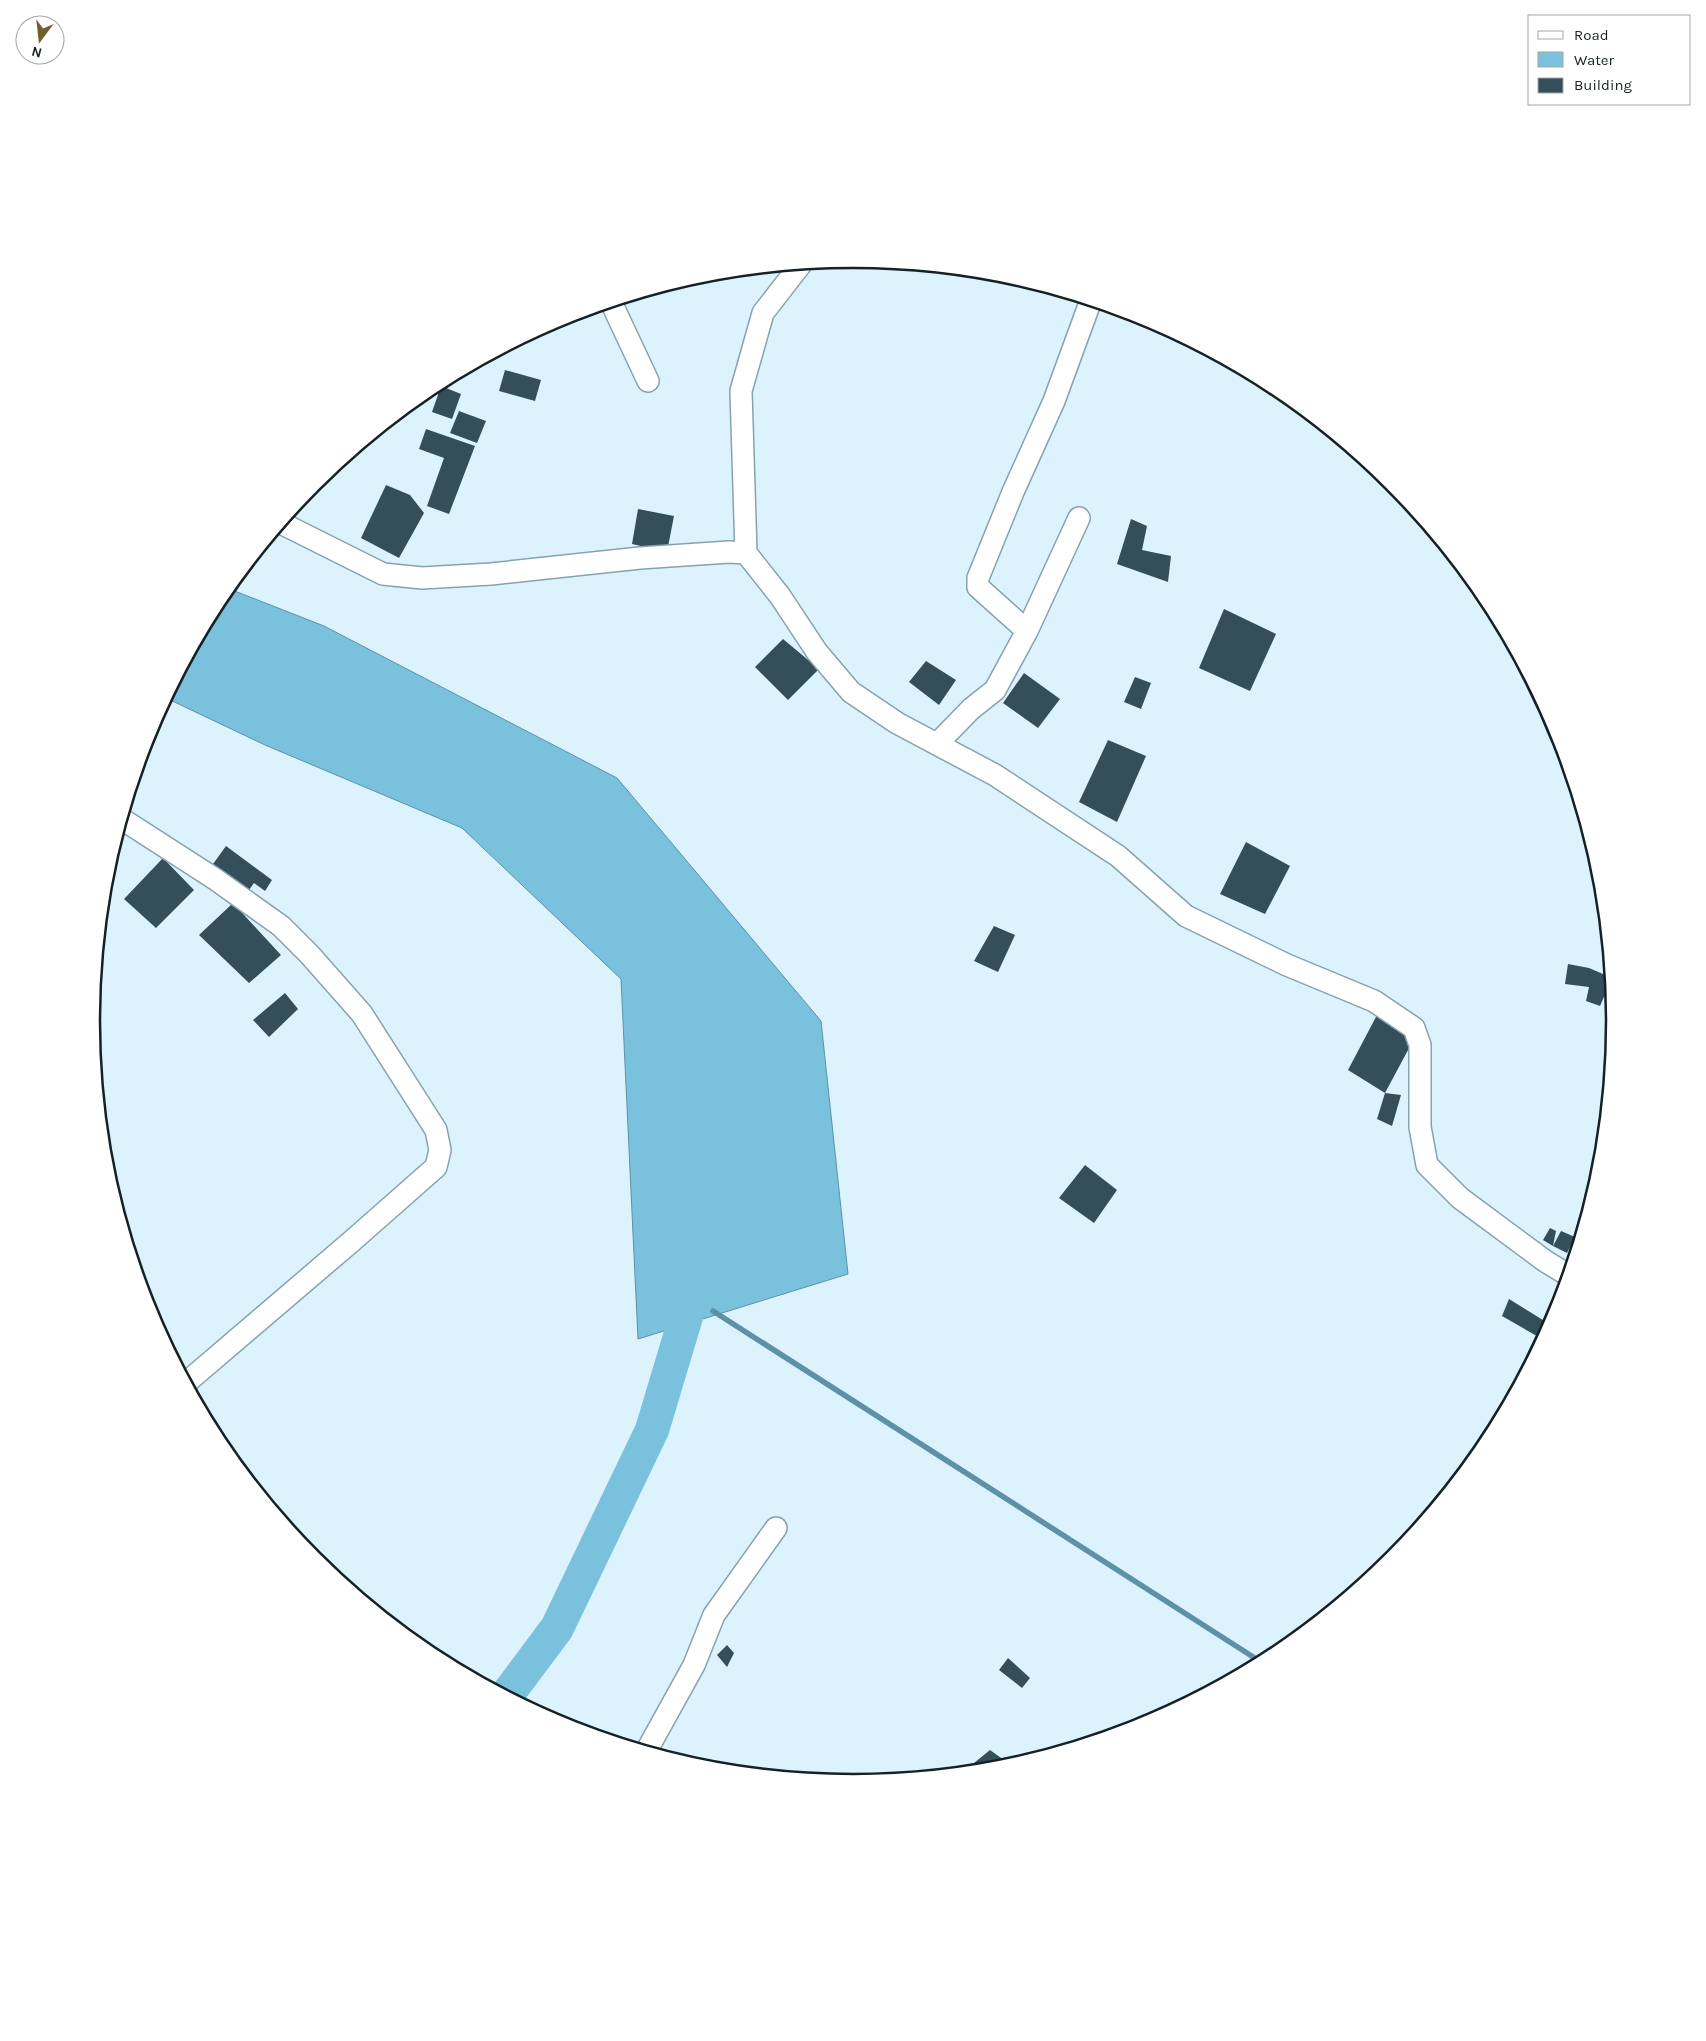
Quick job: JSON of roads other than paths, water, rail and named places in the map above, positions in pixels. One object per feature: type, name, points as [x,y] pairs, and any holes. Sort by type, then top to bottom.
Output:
[{"type":"street","points":[[797,270],[763,313],[741,391],[746,553],[780,596],[817,652],[851,692],[897,723],[995,775],[1118,856],[1186,916],[1287,965],[1374,1001],[1414,1028],[1420,1045],[1420,1127],[1427,1165],[1460,1198],[1563,1271]]},
{"type":"street","points":[[1027,632],[978,588],[978,578],[1013,492],[1054,401],[1089,305]]},
{"type":"street","points":[[613,306],[648,381]]},
{"type":"street","points":[[937,744],[971,709],[995,690],[1027,632],[1079,518]]},
{"type":"street","points":[[286,525],[383,574],[422,578],[491,574],[640,558],[729,552],[746,553]]},
{"type":"street","points":[[127,822],[215,879],[281,926],[310,955],[362,1014],[436,1130],[440,1150],[436,1167],[191,1378]]},
{"type":"street","points":[[650,1746],[694,1665],[714,1615],[776,1528]]},
{"type":"water","points":[[235,591],[324,626],[617,778],[821,1021],[848,1274],[638,1339],[621,979],[462,828],[265,745],[172,701],[201,644]]},
{"type":"waterway","points":[[510,1691],[557,1628],[652,1430],[697,1280]]},
{"type":"waterway","points":[[713,1311],[1254,1658]]}]
